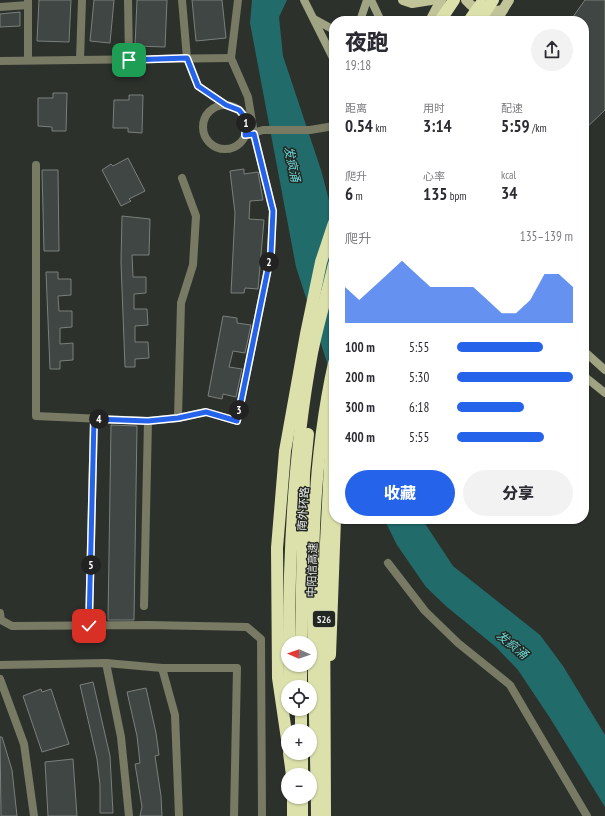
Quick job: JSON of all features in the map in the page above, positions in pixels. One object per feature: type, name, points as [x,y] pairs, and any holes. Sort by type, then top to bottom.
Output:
[{"type":"highway","points":[[439,16],[447,0]]},
{"type":"highway","points":[[443,16],[454,0]]},
{"type":"highway","points":[[472,16],[483,0]]},
{"type":"highway","points":[[482,16],[493,0]]},
{"type":"highway","points":[[285,724],[278,678],[277,548],[285,451],[310,312],[321,262],[329,238]]},
{"type":"highway","name":"南外环路","points":[[289,636],[289,567],[294,486],[312,353],[329,284]]},
{"type":"highway","name":"中阳信高速","points":[[307,636],[305,467],[313,381],[329,309]]},
{"type":"highway","name":"南外环路","points":[[307,636],[314,528],[322,437],[329,394]]},
{"type":"highway","name":"中阳信高速","points":[[325,816],[324,582],[329,484]]},
{"type":"highway","points":[[317,778],[330,656],[335,524]]},
{"type":"highway","name":"南外环路","points":[[309,672],[316,768]]},
{"type":"highway","points":[[293,804],[293,816]]},
{"type":"highway","points":[[302,804],[302,816]]},
{"type":"highway","points":[[317,804],[317,816]]},
{"type":"main road","points":[[304,0],[329,50]]},
{"type":"main road","points":[[362,16],[367,0]]},
{"type":"main road","points":[[371,0],[379,16]]},
{"type":"main road","points":[[403,0],[412,3],[431,0]]},
{"type":"main road","points":[[433,16],[441,0]]},
{"type":"main road","points":[[466,0],[471,6],[484,13],[503,10]]},
{"type":"main road","points":[[499,16],[509,0]]},
{"type":"main road","points":[[314,20],[329,28]]},
{"type":"main road","points":[[589,356],[605,370]]},
{"type":"main road","points":[[589,380],[605,393]]},
{"type":"street","points":[[80,60],[82,0]]},
{"type":"street","points":[[128,0],[129,60]]},
{"type":"street","points":[[182,0],[187,58],[198,86],[226,105]]},
{"type":"street","points":[[238,0],[231,58],[248,97],[249,134]]},
{"type":"street","points":[[0,7],[28,3],[28,60]]},
{"type":"street","points":[[0,61],[231,58]]},
{"type":"street","points":[[36,165],[36,416],[148,421],[178,418],[206,412],[237,421],[271,254],[273,211],[249,134],[244,116],[233,106],[226,105],[212,109],[204,120],[204,134],[207,140],[218,148],[226,149],[239,144],[249,134],[263,130],[310,130],[329,127]]},
{"type":"street","points":[[178,418],[181,303],[194,264],[196,216],[182,178]]},
{"type":"street","points":[[89,626],[94,419]]},
{"type":"street","points":[[144,606],[148,421]]},
{"type":"street","points":[[388,563],[424,611],[458,643],[510,685],[586,816]]},
{"type":"street","points":[[0,613],[1,620],[12,626],[247,627],[261,638],[262,816]]},
{"type":"street","points":[[106,663],[121,737],[128,816]]},
{"type":"street","points":[[0,665],[106,663],[162,668],[237,668],[234,816]]},
{"type":"street","points":[[162,668],[175,715],[179,816]]},
{"type":"street","points":[[0,679],[24,744],[34,816]]},
{"type":"water","name":"发疯涌","points":[[252,0],[287,0],[279,17],[283,56],[321,170],[329,200],[329,369],[296,267],[250,23]]},
{"type":"water","name":"发疯涌","points":[[386,524],[425,524],[453,566],[540,635],[563,666],[605,735],[605,807],[550,718],[518,670],[496,647],[447,607],[426,587],[397,545]]},
{"type":"building","points":[[39,0],[71,0],[69,42],[37,41]]},
{"type":"building","points":[[94,0],[114,0],[110,43],[90,41]]},
{"type":"building","points":[[137,0],[167,0],[165,47],[135,46]]},
{"type":"building","points":[[192,0],[222,0],[226,38],[196,41]]},
{"type":"building","points":[[585,0],[605,0],[605,110],[589,125],[589,16],[574,16]]},
{"type":"building","points":[[20,12],[20,26],[0,27],[0,14]]},
{"type":"building","points":[[53,93],[67,93],[66,131],[52,131],[52,127],[38,126],[38,98],[53,98]]},
{"type":"building","points":[[129,95],[143,95],[142,133],[128,132],[128,128],[113,128],[114,100],[129,100]]},
{"type":"building","points":[[128,158],[145,191],[129,199],[131,201],[121,206],[102,170],[111,164],[113,166]]},
{"type":"building","points":[[244,169],[244,174],[258,172],[263,200],[250,201],[249,219],[264,220],[258,289],[245,288],[244,293],[231,293],[235,213],[230,171]]},
{"type":"building","points":[[42,170],[58,170],[59,251],[44,251]]},
{"type":"building","points":[[122,216],[150,219],[149,255],[132,255],[133,277],[146,277],[146,293],[134,294],[134,309],[147,309],[148,325],[135,326],[135,342],[148,342],[149,358],[135,359],[135,367],[125,367],[121,262]]},
{"type":"building","points":[[46,272],[58,272],[58,279],[71,279],[71,295],[58,296],[59,311],[72,311],[72,327],[60,328],[60,344],[73,343],[73,360],[60,361],[60,369],[50,369]]},
{"type":"building","points":[[223,316],[237,318],[237,323],[251,325],[245,353],[233,351],[229,367],[242,369],[236,397],[223,394],[222,399],[208,396]]},
{"type":"building","points":[[111,425],[137,426],[134,620],[108,620]]},
{"type":"building","points":[[93,682],[110,756],[113,813],[100,813],[100,785],[97,759],[80,685]]},
{"type":"building","points":[[146,688],[156,733],[159,755],[155,756],[161,796],[162,816],[140,816],[142,807],[135,764],[140,763],[137,736],[127,692]]},
{"type":"building","points":[[41,689],[42,692],[51,689],[69,744],[42,752],[23,696]]},
{"type":"building","points":[[0,737],[2,737],[12,770],[17,816],[1,816]]},
{"type":"building","points":[[73,759],[77,816],[48,816],[45,762]]},
{"type":"route","points":[[89,626],[94,419],[148,421],[178,418],[206,412],[237,421],[271,254],[273,211],[254,134],[245,135],[246,124],[244,116],[233,106],[226,105],[198,86],[187,58],[129,60]]}]
